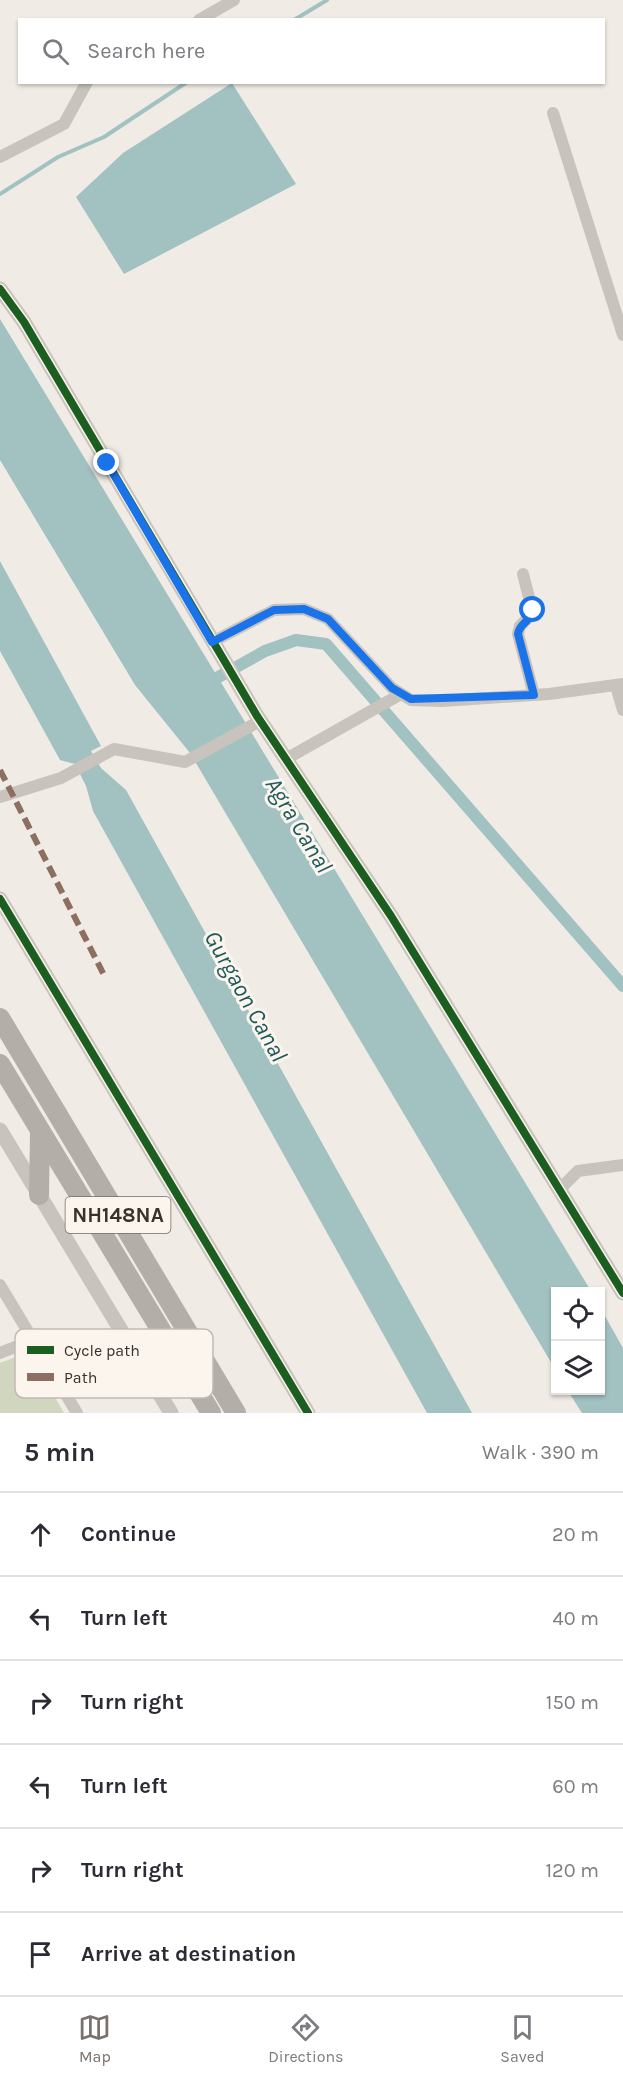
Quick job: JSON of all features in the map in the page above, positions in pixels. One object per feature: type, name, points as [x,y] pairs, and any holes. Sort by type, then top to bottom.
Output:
[{"type":"highway","name":"NH148NA","points":[[0,1018],[186,1329]]},
{"type":"highway","name":"NH148NA","points":[[0,1064],[160,1329]]},
{"type":"highway","points":[[39,1195],[40,1130]]},
{"type":"highway","name":"NH148NA","points":[[213,1375],[236,1413]]},
{"type":"highway","name":"NH148NA","points":[[202,1398],[211,1413]]},
{"type":"street","points":[[202,18],[234,0]]},
{"type":"street","points":[[0,157],[64,124],[86,84]]},
{"type":"street","points":[[553,113],[587,213],[623,335]]},
{"type":"street","points":[[0,289],[24,322],[260,721],[391,915],[623,1293]]},
{"type":"street","points":[[523,574],[533,613],[520,626],[518,634],[534,695]]},
{"type":"street","points":[[212,642],[274,610],[304,609],[328,619],[392,688],[418,701],[534,695],[620,685],[623,710]]},
{"type":"street","points":[[286,759],[401,694]]},
{"type":"street","points":[[0,797],[61,778],[114,749],[185,762],[260,721]]},
{"type":"street","points":[[0,899],[308,1413]]},
{"type":"street","points":[[0,1130],[120,1329]]},
{"type":"street","points":[[560,1189],[578,1171],[623,1165]]},
{"type":"street","points":[[0,1285],[26,1329]]},
{"type":"street","points":[[0,1353],[15,1347]]},
{"type":"street","points":[[68,1398],[77,1413]]},
{"type":"street","points":[[162,1398],[171,1413]]},
{"type":"green space","points":[[15,1357],[15,1398],[55,1398],[64,1413],[0,1413],[0,1363]]},
{"type":"water","points":[[233,84],[296,184],[124,274],[76,197],[123,153]]},
{"type":"water","name":"Agra Canal","points":[[0,319],[589,1287],[551,1287],[551,1362],[190,753],[135,685],[0,460]]},
{"type":"water","points":[[0,561],[101,746],[91,751],[101,768],[126,790],[472,1413],[427,1413],[93,811],[86,786],[75,764],[60,760],[0,651]]},
{"type":"water","points":[[605,1316],[623,1348],[623,1413],[582,1413],[571,1395],[605,1395]]},
{"type":"waterway","points":[[297,18],[327,0]]},
{"type":"waterway","points":[[0,194],[58,157],[104,137],[184,84]]},
{"type":"waterway","points":[[204,685],[265,651],[296,640],[326,644],[623,986]]},
{"type":"marked path","points":[[0,770],[104,975]]},
{"type":"cycle path","points":[[0,289],[24,322],[257,716],[391,916],[623,1293]]},
{"type":"cycle path","points":[[0,899],[308,1413]]},
{"type":"route","points":[[107,463],[212,642],[274,610],[304,609],[328,619],[392,688],[411,699],[418,701],[504,698],[534,695],[518,634],[520,626],[532,616],[533,610]]},
{"type":"water label","name":"Gurgaon Canal","points":[[246,996]]}]
